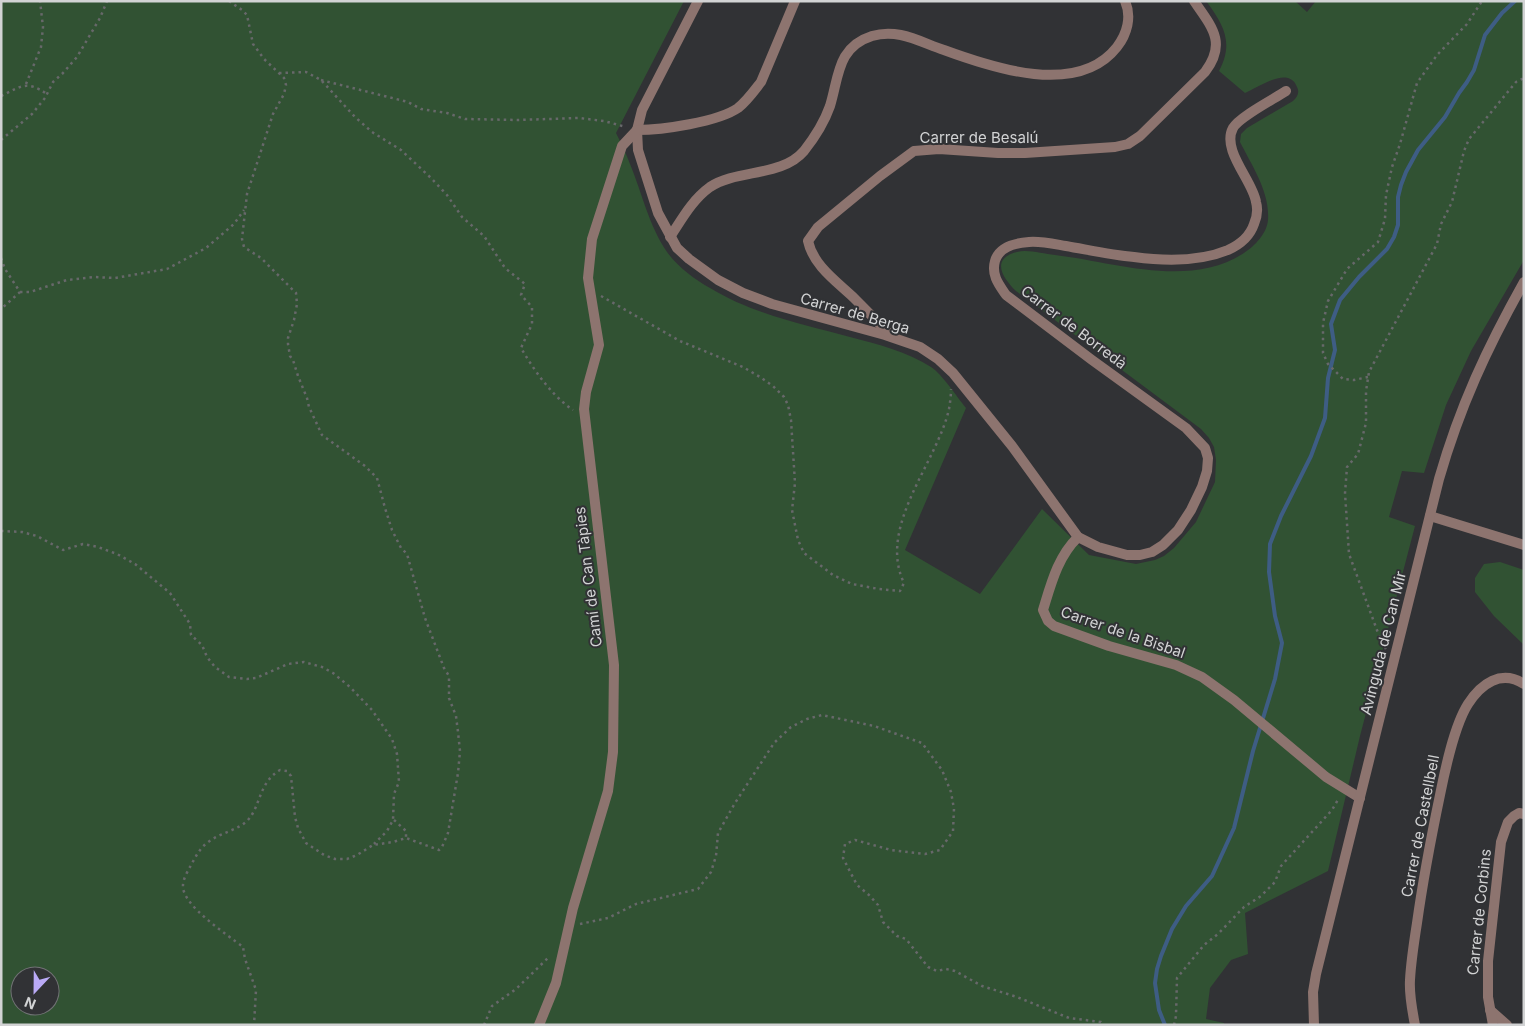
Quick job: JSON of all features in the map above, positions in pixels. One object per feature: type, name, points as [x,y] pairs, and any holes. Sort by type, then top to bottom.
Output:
[{"type":"street","points":[[698,1],[642,110],[637,130],[648,130],[708,120],[738,108],[761,82],[796,1]]},
{"type":"street","points":[[670,237],[694,201],[711,187],[735,177],[774,168],[801,154],[819,131],[843,59],[855,44],[862,40],[884,33],[897,33],[973,61],[1016,72],[1037,75],[1072,73],[1100,64],[1112,54],[1122,40],[1129,16],[1125,1]]},
{"type":"street","name":"Carrer de Besalú","points":[[892,338],[864,307],[834,280],[811,252],[808,241],[818,227],[880,176],[914,151],[939,148],[998,153],[1024,153],[1115,147],[1128,144],[1140,136],[1214,61],[1216,42],[1213,30],[1194,1]]},
{"type":"street","name":"Carrer de Borredà","points":[[1078,537],[1098,547],[1127,555],[1140,555],[1152,552],[1163,545],[1178,530],[1191,510],[1202,487],[1207,471],[1208,458],[1205,448],[1186,428],[1006,295],[994,274],[994,263],[997,255],[1004,248],[1030,241],[1134,257],[1164,259],[1208,256],[1228,250],[1241,243],[1249,235],[1257,216],[1256,201],[1236,160],[1230,137],[1233,127],[1240,120],[1286,91]]},
{"type":"street","name":"Carrer de Berga","points":[[637,130],[638,150],[658,213],[677,248],[702,270],[743,293],[805,314],[920,347],[938,359],[953,373],[1012,446],[1078,537]]},
{"type":"street","name":"Camí de Can Tàpies","points":[[538,1025],[556,983],[568,926],[608,792],[613,752],[614,665],[584,401],[599,346],[589,288],[589,259],[592,239],[622,146],[637,130]]},
{"type":"street","name":"Avinguda de Can Mir","points":[[1314,1025],[1313,992],[1316,974],[1445,457],[1466,397],[1485,353],[1524,282]]},
{"type":"street","points":[[1430,516],[1524,545]]},
{"type":"street","name":"Carrer de la Bisbal","points":[[1078,537],[1068,546],[1055,573],[1043,610],[1048,621],[1066,631],[1109,646],[1176,665],[1202,677],[1234,700],[1326,777],[1360,798]]},
{"type":"street","name":"Carrer de Castellbell","points":[[1415,1025],[1410,1000],[1410,979],[1422,885],[1447,763],[1461,718],[1467,705],[1476,694],[1493,679],[1508,677],[1524,684]]},
{"type":"street","name":"Carrer de Corbins","points":[[1493,1025],[1488,997],[1488,961],[1501,842],[1508,822],[1514,816],[1524,814]]},
{"type":"street","points":[[1490,1010],[1506,1025]]},
{"type":"path","points":[[26,84],[41,47],[40,1]]},
{"type":"path","points":[[1,140],[32,114],[47,94],[53,82],[64,73],[77,57],[100,18],[107,1]]},
{"type":"path","points":[[228,1],[247,15],[253,44],[264,59],[284,78],[286,85],[267,133],[247,194],[242,239],[244,246],[261,258],[296,292],[298,298],[288,344],[290,356],[309,407],[322,434],[366,466],[377,478],[385,508],[401,548],[407,554],[425,618],[444,668],[449,676],[448,698],[456,716],[460,751],[458,773],[448,833],[442,847],[439,850],[406,838],[393,842],[373,844]]},
{"type":"path","points":[[1368,377],[1354,380],[1343,378],[1328,364],[1323,353],[1323,323],[1328,301],[1348,269],[1378,242],[1385,219],[1386,195],[1392,167],[1417,83],[1437,55],[1467,24],[1482,1]]},
{"type":"path","points":[[279,73],[306,72],[321,80],[408,102],[421,109],[447,113],[465,120],[579,118],[604,121],[637,130]]},
{"type":"path","points":[[1394,662],[1381,641],[1350,554],[1345,493],[1347,467],[1358,454],[1366,422],[1366,391],[1369,372],[1436,244],[1441,224],[1452,202],[1464,151],[1469,139],[1516,82],[1524,78]]},
{"type":"path","points":[[321,80],[354,117],[372,132],[402,150],[431,178],[447,194],[462,217],[484,236],[504,268],[525,284],[521,295],[532,307],[532,324],[521,348],[530,364],[548,386],[568,407],[585,418]]},
{"type":"path","points":[[1,96],[26,84],[36,86],[47,94]]},
{"type":"path","points":[[1,309],[20,292],[30,292],[67,280],[94,277],[115,278],[167,269],[206,248],[234,224],[245,209]]},
{"type":"path","points":[[1,258],[5,269],[20,292]]},
{"type":"path","points":[[589,288],[680,341],[752,372],[773,386],[784,397],[791,420],[794,484],[792,510],[798,540],[804,553],[817,564],[833,575],[852,584],[900,591],[904,583],[896,558],[900,527],[939,437],[949,409],[953,373]]},
{"type":"path","points":[[1,532],[22,532],[37,536],[63,550],[83,544],[117,554],[135,564],[170,593],[190,624],[191,635],[202,645],[207,657],[216,667],[229,677],[256,678],[288,664],[304,662],[322,667],[333,673],[362,698],[392,739],[397,754],[399,782],[394,794],[393,820],[387,831],[373,844],[356,855],[347,859],[335,859],[324,855],[306,843],[298,828],[295,817],[291,776],[287,771],[280,770],[269,779],[251,816],[246,822],[218,836],[200,849],[195,856],[183,885],[184,892],[202,916],[243,947],[245,959],[256,990],[254,1025]]},
{"type":"path","points":[[568,926],[608,918],[636,904],[698,889],[711,872],[716,856],[718,833],[774,743],[791,727],[806,719],[822,715],[874,726],[922,743],[942,770],[951,792],[954,810],[953,831],[940,850],[925,854],[891,850],[855,840],[844,844],[843,858],[849,871],[857,886],[878,905],[883,922],[897,936],[906,939],[928,967],[937,971],[946,969],[955,971],[982,986],[1017,997],[1069,1018],[1100,1022],[1104,1025]]},
{"type":"path","points":[[1174,1025],[1177,978],[1204,945],[1218,934],[1244,907],[1261,896],[1275,882],[1281,866],[1332,810],[1345,788]]},
{"type":"path","points":[[393,820],[406,830],[406,838]]},
{"type":"path","points":[[484,1025],[492,1006],[516,989],[554,951]]},
{"type":"green space","points":[[1,1],[684,1],[616,133],[655,231],[667,252],[681,268],[698,281],[726,297],[760,312],[892,349],[922,362],[940,375],[966,408],[905,550],[980,594],[1042,509],[1089,555],[1136,564],[1155,560],[1174,548],[1196,522],[1215,482],[1216,460],[1214,447],[1201,429],[1016,291],[1007,281],[1001,264],[1008,255],[1026,251],[1151,270],[1176,271],[1200,269],[1223,264],[1244,253],[1260,239],[1267,225],[1268,210],[1263,189],[1240,142],[1241,134],[1247,128],[1293,101],[1298,95],[1298,89],[1293,81],[1281,78],[1265,83],[1245,93],[1219,71],[1226,52],[1225,34],[1218,18],[1206,1],[1295,1],[1307,12],[1316,1],[1524,1],[1524,260],[1471,351],[1446,405],[1424,473],[1402,471],[1389,517],[1415,526],[1360,736],[1328,871],[1245,913],[1248,954],[1231,960],[1210,988],[1206,1019],[1224,1023],[1224,1025],[1,1025]]},
{"type":"green space","points":[[1500,562],[1524,570],[1524,645],[1494,616],[1475,592],[1475,578],[1484,564]]},
{"type":"waterway","points":[[1165,1025],[1159,1010],[1155,983],[1161,956],[1172,929],[1186,906],[1212,876],[1234,828],[1253,751],[1275,679],[1282,643],[1275,616],[1269,572],[1270,544],[1281,516],[1311,456],[1325,418],[1328,378],[1335,350],[1331,324],[1340,300],[1359,277],[1387,249],[1394,237],[1398,225],[1398,197],[1406,172],[1418,150],[1445,117],[1474,70],[1485,35],[1502,13],[1515,1]]}]
